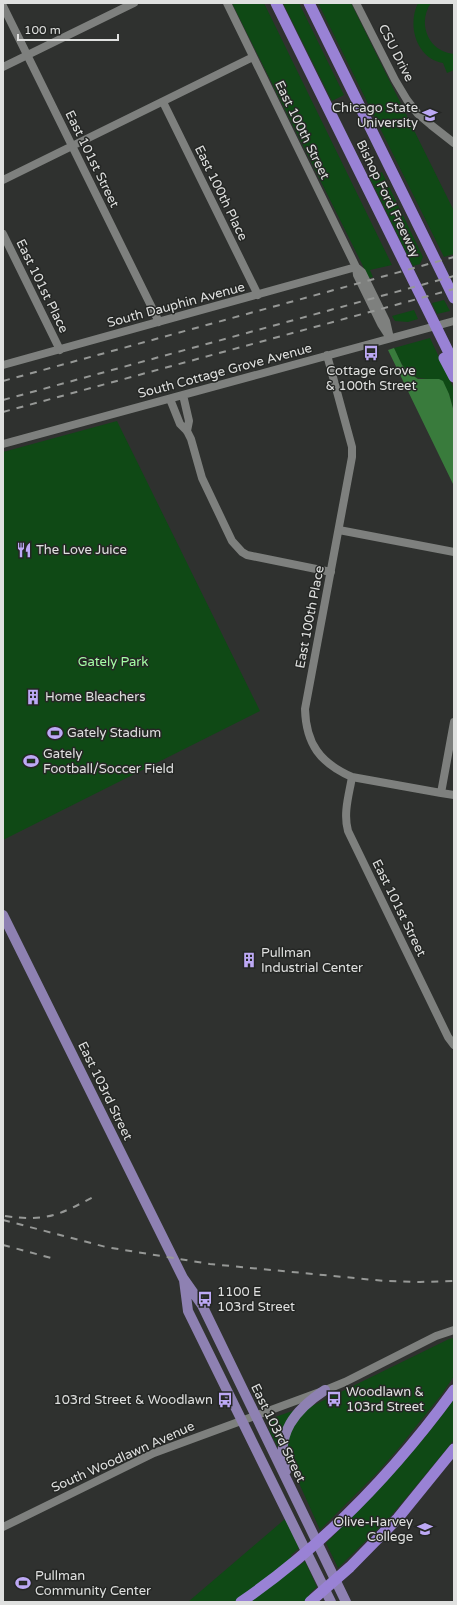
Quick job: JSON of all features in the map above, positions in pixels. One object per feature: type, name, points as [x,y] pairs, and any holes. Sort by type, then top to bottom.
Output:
[{"type":"highway","name":"Bishop Ford Freeway","points":[[276,3],[454,363]]},
{"type":"highway","name":"Bishop Ford Freeway","points":[[310,3],[454,298]]},
{"type":"highway","points":[[390,235],[400,266],[454,377]]},
{"type":"highway","points":[[241,1602],[294,1562],[371,1491],[431,1421],[454,1390]]},
{"type":"highway","points":[[312,1601],[350,1567],[398,1518],[454,1449]]},
{"type":"main road","name":"East 103rd Street","points":[[3,915],[183,1278],[202,1305],[346,1602]]},
{"type":"main road","name":"East 103rd Street","points":[[183,1278],[188,1311],[331,1602]]},
{"type":"main road","points":[[297,1501],[283,1460],[283,1447],[286,1432],[292,1420],[300,1410],[325,1390]]},
{"type":"street","points":[[3,67],[134,3]]},
{"type":"street","name":"East 100th Street","points":[[227,3],[356,268],[357,274],[381,324],[390,338]]},
{"type":"street","name":"CSU Drive","points":[[356,3],[395,80],[407,100],[426,121],[454,143]]},
{"type":"street","name":"East 101st Street","points":[[3,6],[159,322]]},
{"type":"street","points":[[3,180],[253,57]]},
{"type":"street","name":"East 100th Place","points":[[162,102],[258,295]]},
{"type":"street","name":"East 101st Place","points":[[3,234],[60,350]]},
{"type":"street","name":"South Dauphin Avenue","points":[[3,365],[356,268]]},
{"type":"street","name":"South Cottage Grove Avenue","points":[[3,444],[454,321]]},
{"type":"street","name":"East 100th Place","points":[[327,355],[352,447],[352,457],[305,709],[305,718],[310,739],[322,758],[332,766],[352,777],[441,793]]},
{"type":"street","points":[[183,395],[189,421],[187,431]]},
{"type":"street","points":[[170,399],[180,424],[187,431],[206,489],[236,547],[242,552],[252,556],[331,572]]},
{"type":"street","points":[[339,530],[454,552]]},
{"type":"street","points":[[454,722],[441,793],[454,796]]},
{"type":"street","name":"East 101st Street","points":[[352,777],[346,812],[348,831],[448,1036],[454,1045]]},
{"type":"street","name":"South Woodlawn Avenue","points":[[3,1527],[154,1453],[345,1382],[436,1336],[454,1330]]},
{"type":"green space","points":[[232,3],[264,3],[392,265],[370,270],[373,277],[369,278]]},
{"type":"green space","points":[[283,3],[299,3],[344,95],[332,101]]},
{"type":"green space","points":[[318,3],[351,3],[454,211],[454,254],[444,257]]},
{"type":"green space","points":[[418,3],[431,3],[425,19],[425,27],[432,42],[437,48],[454,54],[454,70],[447,73],[443,63],[426,55],[420,48],[416,39],[413,21]]},
{"type":"green space","points":[[382,172],[423,257],[420,264],[413,266],[370,178]]},
{"type":"green space","points":[[444,300],[450,311],[437,314],[432,303]]},
{"type":"green space","points":[[414,310],[418,319],[408,322],[395,321],[392,316]]},
{"type":"green space","points":[[430,338],[454,389],[454,412],[449,394],[439,379],[421,378],[410,374],[402,364],[394,348]]},
{"type":"green space","points":[[394,348],[402,365],[409,373],[418,379],[439,379],[443,381],[449,394],[454,412],[454,486],[388,350]]},
{"type":"green space","name":"Gately Park","points":[[117,421],[260,711],[3,840],[3,452]]},
{"type":"green space","points":[[454,1338],[454,1376],[442,1394],[377,1473],[320,1530],[286,1454],[291,1427],[304,1411],[312,1406],[449,1339]]},
{"type":"green space","points":[[454,1399],[454,1440],[390,1517],[338,1568],[326,1543],[409,1456]]},
{"type":"green space","points":[[295,1410],[279,1449],[269,1430],[267,1420]]},
{"type":"green space","points":[[285,1519],[299,1548],[291,1555],[296,1568],[305,1561],[317,1587],[309,1594],[314,1602],[188,1602]]},
{"type":"railway","points":[[3,381],[454,257]]},
{"type":"railway","points":[[3,400],[454,276]]},
{"type":"railway","points":[[3,412],[454,289]]},
{"type":"railway","points":[[5,1216],[32,1218],[52,1215],[72,1208],[95,1196]]},
{"type":"railway","points":[[3,1220],[106,1247],[210,1264],[385,1281],[454,1281]]},
{"type":"railway","points":[[3,1245],[55,1259]]},
{"type":"place","name":"Chicago State University","points":[[430,115]]},
{"type":"place","name":"Cottage Grove & 100th Street","points":[[371,353]]},
{"type":"place","name":"The Love Juice","points":[[24,550]]},
{"type":"place","name":"Home Bleachers","points":[[33,697]]},
{"type":"place","name":"Gately Stadium","points":[[55,733]]},
{"type":"place","name":"Gately Football/Soccer Field","points":[[31,761]]},
{"type":"place","name":"Pullman Industrial Center","points":[[249,960]]},
{"type":"place","name":"1100 E 103rd Street","points":[[205,1299]]},
{"type":"place","name":"Woodlawn & 103rd Street","points":[[334,1399]]},
{"type":"place","name":"103rd Street & Woodlawn","points":[[225,1400]]},
{"type":"place","name":"Olive-Harvey College","points":[[425,1529]]},
{"type":"place","name":"Pullman Community Center","points":[[23,1583]]}]
